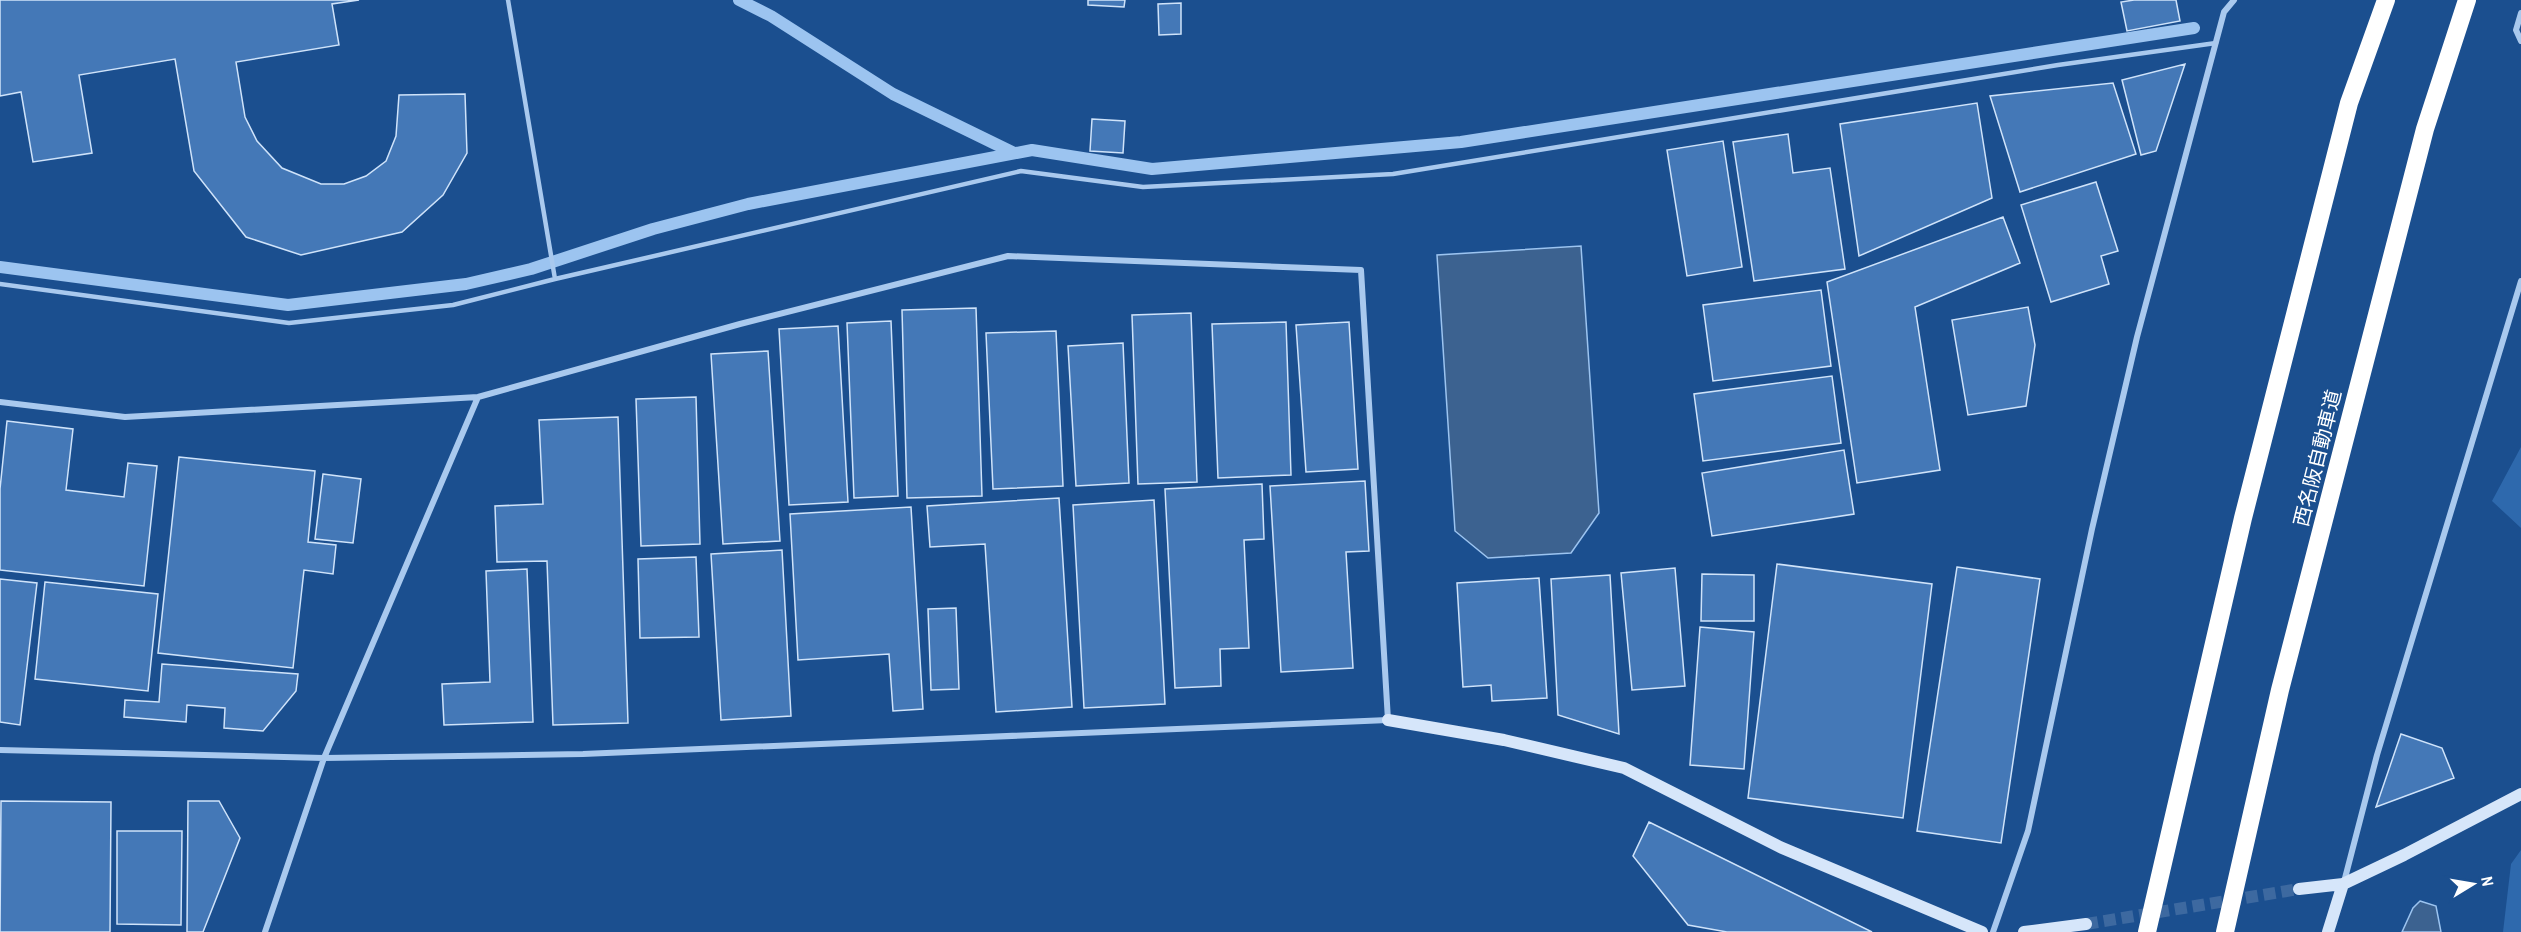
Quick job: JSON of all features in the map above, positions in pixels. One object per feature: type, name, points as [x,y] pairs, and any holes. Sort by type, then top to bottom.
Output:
[{"type":"highway","points":[[2147,932],[2244,518],[2349,103],[2386,0]]},
{"type":"highway","name":"西名阪自動車道","points":[[2225,932],[2280,690],[2425,129],[2467,0]]},
{"type":"street","points":[[1993,932],[2028,831],[2092,529],[2124,394],[2224,12],[2234,0]]},
{"type":"street","points":[[2521,13],[2516,30],[2521,41]]},
{"type":"street","points":[[0,402],[126,417],[478,397],[740,324],[1008,256],[1361,270],[1388,720]]},
{"type":"street","points":[[2328,932],[2377,755],[2521,281]]},
{"type":"street","points":[[265,932],[324,758],[478,397]]},
{"type":"street","points":[[0,750],[324,758],[583,754],[1388,720],[1504,740],[1624,768],[1780,847],[1982,932]]},
{"type":"street","points":[[2299,889],[2343,884],[2521,794]]},
{"type":"street","points":[[2024,932],[2086,924]]},
{"type":"lane","points":[[508,0],[555,279]]},
{"type":"lane","points":[[0,284],[289,323],[453,305],[555,279],[1021,171],[1143,187],[1393,174],[2047,67],[2216,43]]},
{"type":"shaded area","points":[[1581,246],[1599,513],[1571,553],[1488,558],[1455,531],[1437,255]]},
{"type":"shaded area","points":[[2521,447],[2521,528],[2492,501]]},
{"type":"shaded area","points":[[2521,850],[2521,932],[2503,932],[2511,864]]},
{"type":"shaded area","points":[[2420,901],[2436,906],[2441,932],[2402,932],[2413,908]]},
{"type":"building","points":[[0,0],[359,0],[332,4],[339,45],[236,62],[245,117],[257,141],[282,168],[321,184],[344,184],[366,176],[386,161],[396,136],[399,95],[465,94],[467,153],[443,195],[402,232],[301,255],[246,237],[194,171],[175,59],[79,75],[92,153],[33,162],[21,92],[0,96]]},
{"type":"building","points":[[1088,0],[1125,0],[1124,7],[1088,5]]},
{"type":"building","points":[[2176,0],[2180,21],[2127,31],[2121,2]]},
{"type":"building","points":[[1181,3],[1181,34],[1159,35],[1158,4]]},
{"type":"building","points":[[2185,64],[2156,151],[2141,155],[2122,80]]},
{"type":"building","points":[[2113,83],[2136,154],[2020,192],[1990,96]]},
{"type":"building","points":[[1977,103],[1992,198],[1859,256],[1840,124]]},
{"type":"building","points":[[1092,119],[1125,121],[1123,153],[1090,151]]},
{"type":"building","points":[[1788,134],[1793,173],[1830,168],[1845,269],[1754,281],[1733,142]]},
{"type":"building","points":[[1723,141],[1742,267],[1687,276],[1667,150]]},
{"type":"building","points":[[2096,182],[2118,251],[2101,256],[2109,284],[2051,302],[2021,205]]},
{"type":"building","points":[[2003,217],[2020,263],[1915,307],[1940,470],[1857,483],[1827,282]]},
{"type":"building","points":[[1821,290],[1831,366],[1713,381],[1703,305]]},
{"type":"building","points":[[2028,307],[2035,345],[2026,406],[1968,415],[1952,320]]},
{"type":"building","points":[[976,308],[982,496],[907,498],[902,310]]},
{"type":"building","points":[[1191,313],[1197,482],[1138,484],[1132,315]]},
{"type":"building","points":[[891,321],[898,496],[854,498],[847,323]]},
{"type":"building","points":[[1286,322],[1291,475],[1218,478],[1212,324]]},
{"type":"building","points":[[1349,322],[1358,469],[1306,472],[1296,325]]},
{"type":"building","points":[[838,326],[848,502],[789,505],[779,329]]},
{"type":"building","points":[[1056,331],[1063,486],[993,489],[986,333]]},
{"type":"building","points":[[1123,343],[1129,483],[1076,486],[1068,346]]},
{"type":"building","points":[[768,351],[780,541],[723,544],[711,354]]},
{"type":"building","points":[[1832,376],[1841,443],[1703,461],[1694,394]]},
{"type":"building","points":[[696,397],[700,544],[641,546],[636,399]]},
{"type":"building","points":[[618,417],[628,723],[553,725],[547,561],[497,562],[495,506],[543,504],[539,420]]},
{"type":"building","points":[[7,421],[73,429],[66,490],[124,497],[128,463],[157,466],[144,586],[0,570],[0,489]]},
{"type":"building","points":[[1844,450],[1854,514],[1712,536],[1702,473]]},
{"type":"building","points":[[179,457],[315,471],[308,542],[336,545],[333,574],[304,570],[293,668],[158,653]]},
{"type":"building","points":[[323,474],[361,479],[353,543],[315,539]]},
{"type":"building","points":[[1365,481],[1369,551],[1346,552],[1353,668],[1281,672],[1270,486]]},
{"type":"building","points":[[1262,484],[1264,539],[1244,540],[1249,648],[1220,649],[1221,686],[1175,688],[1165,489]]},
{"type":"building","points":[[1059,498],[1072,707],[996,712],[985,544],[930,547],[927,506]]},
{"type":"building","points":[[1154,500],[1165,704],[1084,708],[1073,505]]},
{"type":"building","points":[[911,507],[923,709],[893,711],[889,654],[798,660],[790,514]]},
{"type":"building","points":[[782,550],[791,716],[721,720],[711,554]]},
{"type":"building","points":[[696,557],[699,637],[640,638],[638,559]]},
{"type":"building","points":[[1777,564],[1932,584],[1903,818],[1748,798]]},
{"type":"building","points":[[1957,567],[2040,579],[2001,843],[1917,831]]},
{"type":"building","points":[[1675,568],[1685,686],[1632,690],[1621,573]]},
{"type":"building","points":[[527,569],[533,722],[444,725],[442,684],[490,682],[486,571]]},
{"type":"building","points":[[1702,574],[1754,575],[1754,621],[1701,621]]},
{"type":"building","points":[[1610,575],[1619,734],[1558,715],[1551,579]]},
{"type":"building","points":[[1539,578],[1547,698],[1492,701],[1491,685],[1463,687],[1457,583]]},
{"type":"building","points":[[0,579],[37,583],[20,725],[0,722]]},
{"type":"building","points":[[45,582],[158,594],[148,691],[35,679]]},
{"type":"building","points":[[956,608],[959,689],[931,690],[928,609]]},
{"type":"building","points":[[1700,627],[1754,632],[1744,769],[1690,765]]},
{"type":"building","points":[[162,664],[298,674],[296,691],[263,731],[224,728],[225,708],[187,705],[186,722],[124,717],[125,700],[159,702]]},
{"type":"building","points":[[2401,734],[2442,748],[2454,778],[2376,807]]},
{"type":"building","points":[[1,801],[111,802],[110,932],[0,932]]},
{"type":"building","points":[[188,801],[219,801],[240,838],[203,932],[187,932]]},
{"type":"building","points":[[1649,822],[1872,932],[1727,932],[1688,925],[1633,856]]},
{"type":"building","points":[[117,831],[182,831],[181,925],[117,924]]},
{"type":"waterway","points":[[739,0],[771,16],[893,94],[1014,153]]},
{"type":"waterway","points":[[0,267],[288,305],[466,284],[531,269],[653,229],[748,204],[1032,150],[1152,169],[1461,142],[2194,28]]},
{"type":"tunnel","points":[[2086,924],[2299,889]]}]
